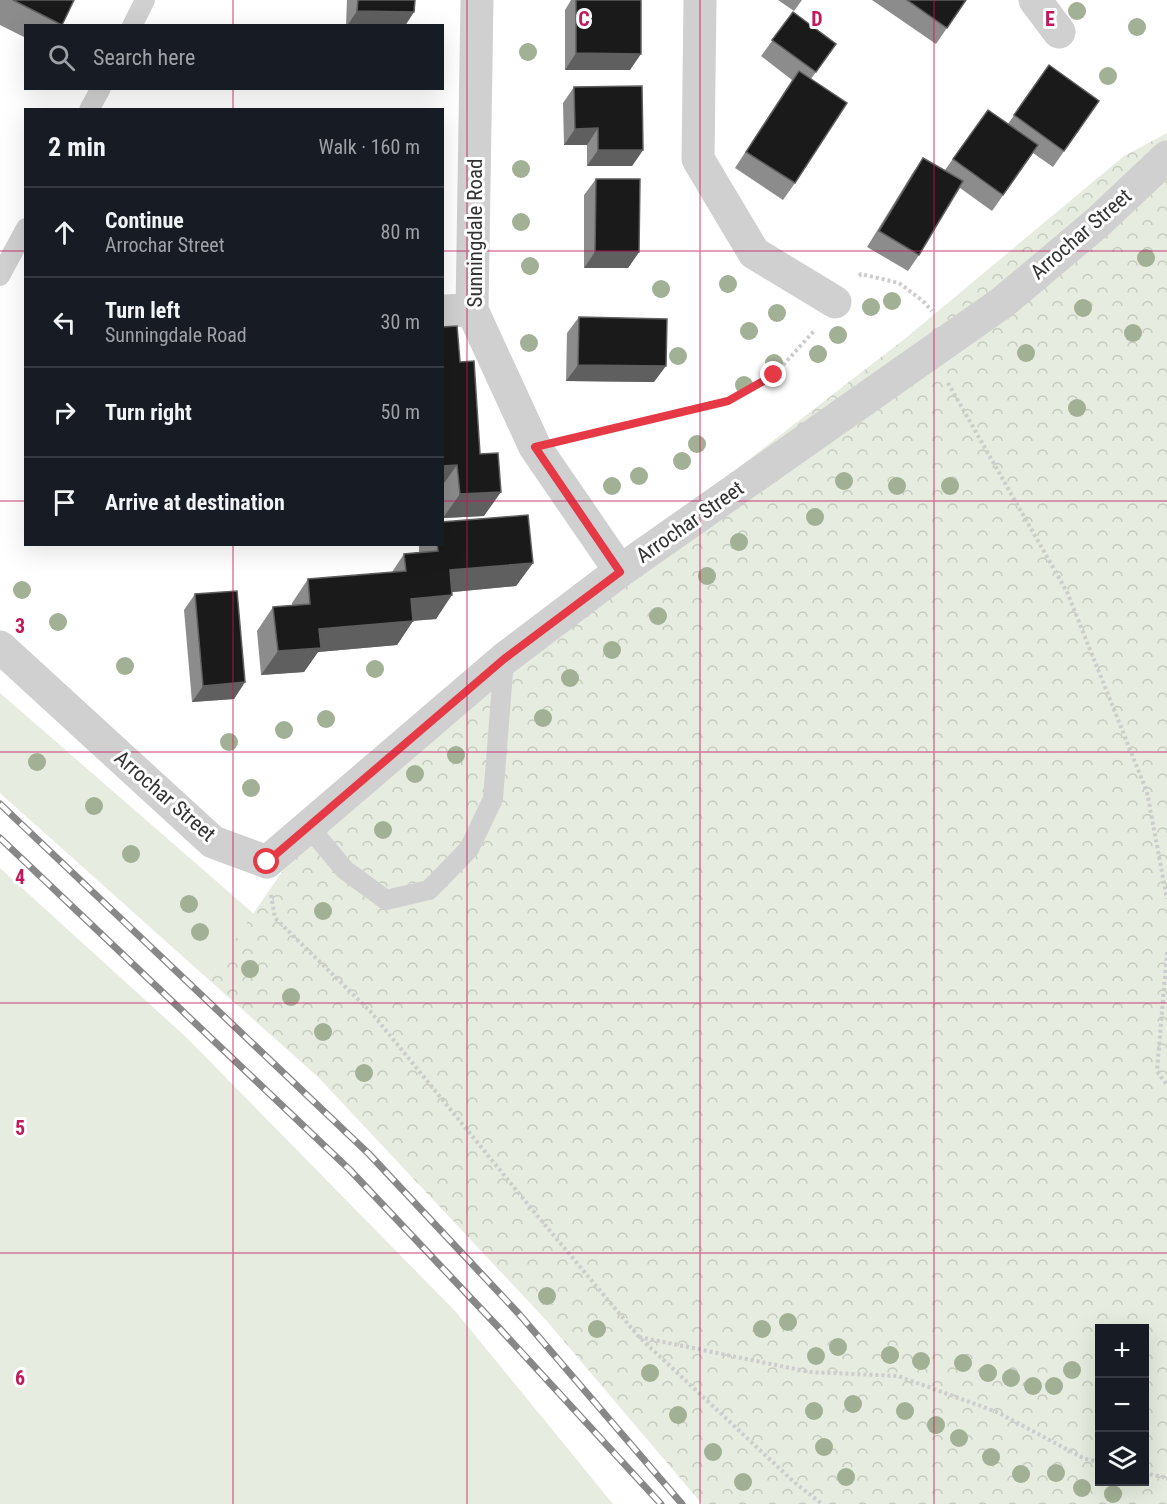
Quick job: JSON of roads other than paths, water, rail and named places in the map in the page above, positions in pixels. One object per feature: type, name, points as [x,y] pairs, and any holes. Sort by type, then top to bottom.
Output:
[{"type":"street","name":"Sunningdale Road","points":[[477,0],[457,310],[535,447],[620,572]]},
{"type":"street","points":[[700,0],[698,159],[754,253],[835,302]]},
{"type":"street","points":[[1035,0],[1059,32]]},
{"type":"street","name":"Arrochar Street","points":[[0,646],[213,842],[267,862],[504,659],[620,572],[1003,302],[1097,223],[1167,157]]},
{"type":"lane","points":[[133,24],[145,0]]},
{"type":"lane","points":[[90,108],[100,90]]},
{"type":"lane","points":[[0,276],[24,232]]},
{"type":"lane","points":[[308,826],[345,870],[386,900],[429,890],[469,849],[493,800],[504,659]]},
{"type":"railway","points":[[0,804],[369,1154],[519,1314],[682,1504]]},
{"type":"railway","points":[[0,838],[350,1170],[661,1504]]}]
